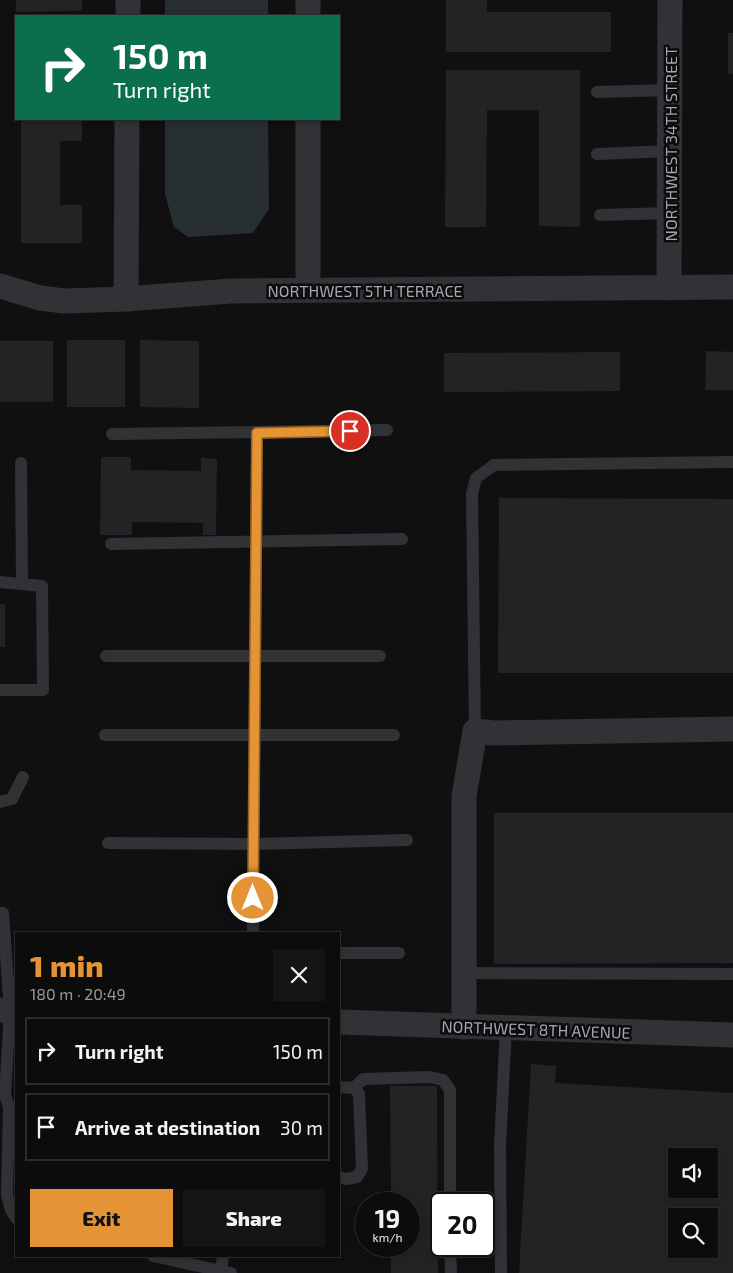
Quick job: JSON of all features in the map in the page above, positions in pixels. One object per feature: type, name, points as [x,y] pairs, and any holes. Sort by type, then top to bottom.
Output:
[{"type":"street","points":[[128,0],[128,15]]},
{"type":"street","points":[[308,0],[308,15]]},
{"type":"street","name":"NORTHWEST 34TH STREET","points":[[669,288],[670,0]]},
{"type":"street","points":[[126,299],[127,120]]},
{"type":"street","points":[[308,120],[308,290]]},
{"type":"street","name":"NORTHWEST 5TH TERRACE","points":[[0,286],[27,295],[52,300],[126,299],[232,291],[733,287]]},
{"type":"street","points":[[464,1027],[464,796],[475,731],[494,733],[733,730]]},
{"type":"street","name":"NORTHWEST 8TH AVENUE","points":[[340,1022],[733,1035]]},
{"type":"lane","points":[[597,92],[670,90]]},
{"type":"lane","points":[[597,154],[670,151]]},
{"type":"lane","points":[[600,215],[669,213]]},
{"type":"lane","points":[[112,434],[387,430]]},
{"type":"lane","points":[[253,932],[257,433]]},
{"type":"lane","points":[[475,731],[472,494],[476,478],[494,465],[733,462]]},
{"type":"lane","points":[[20,463],[22,584]]},
{"type":"lane","points":[[111,544],[402,539]]},
{"type":"lane","points":[[0,582],[42,586],[42,690],[0,690]]},
{"type":"lane","points":[[106,656],[380,656]]},
{"type":"lane","points":[[105,735],[394,735]]},
{"type":"lane","points":[[0,802],[12,799],[23,777]]},
{"type":"lane","points":[[108,843],[254,844],[407,840]]},
{"type":"lane","points":[[0,913],[3,913],[9,1010],[5,1096],[13,1109],[7,1196],[15,1216]]},
{"type":"lane","points":[[340,953],[399,953]]},
{"type":"lane","points":[[464,973],[733,974]]},
{"type":"lane","points":[[501,1273],[500,1146],[506,1028]]},
{"type":"lane","points":[[354,1088],[363,1079],[430,1077],[443,1080],[450,1090],[450,1192]]},
{"type":"lane","points":[[340,1087],[354,1088],[359,1094],[362,1169],[358,1177],[346,1179],[340,1177]]},
{"type":"lane","points":[[158,1257],[226,1272],[223,1257]]},
{"type":"lane","points":[[450,1257],[451,1273]]},
{"type":"shaded area","points":[[165,0],[268,0],[268,15],[165,15]]},
{"type":"shaded area","points":[[165,120],[268,120],[269,209],[253,233],[188,237],[174,227],[165,194]]},
{"type":"building","points":[[16,0],[82,0],[82,11],[16,12]]},
{"type":"building","points":[[446,0],[487,0],[487,12],[611,12],[611,52],[446,52]]},
{"type":"building","points":[[728,33],[733,33],[733,74],[728,74]]},
{"type":"building","points":[[446,70],[580,70],[580,227],[539,226],[539,110],[487,110],[486,227],[445,227]]},
{"type":"building","points":[[21,120],[82,120],[82,141],[60,141],[60,205],[82,205],[82,243],[21,243]]},
{"type":"building","points":[[67,340],[125,340],[125,407],[67,407]]},
{"type":"building","points":[[140,340],[199,341],[199,408],[140,407]]},
{"type":"building","points":[[0,341],[53,341],[53,402],[0,402]]},
{"type":"building","points":[[706,351],[733,352],[733,390],[705,390]]},
{"type":"building","points":[[620,352],[620,391],[444,392],[444,353]]},
{"type":"building","points":[[101,457],[131,457],[131,470],[201,471],[201,458],[217,459],[216,535],[203,535],[203,523],[132,522],[132,535],[100,535]]},
{"type":"building","points":[[499,498],[733,499],[733,673],[498,673]]},
{"type":"building","points":[[0,604],[5,604],[5,647],[0,647]]},
{"type":"building","points":[[494,813],[733,813],[733,963],[494,964]]},
{"type":"building","points":[[531,1064],[556,1066],[555,1083],[733,1093],[733,1273],[519,1273]]},
{"type":"building","points":[[390,1086],[437,1086],[438,1192],[430,1192],[430,1257],[438,1257],[438,1273],[391,1273],[391,1257],[420,1257],[420,1192],[391,1192]]},
{"type":"route","points":[[253,898],[257,433],[350,431]]}]
